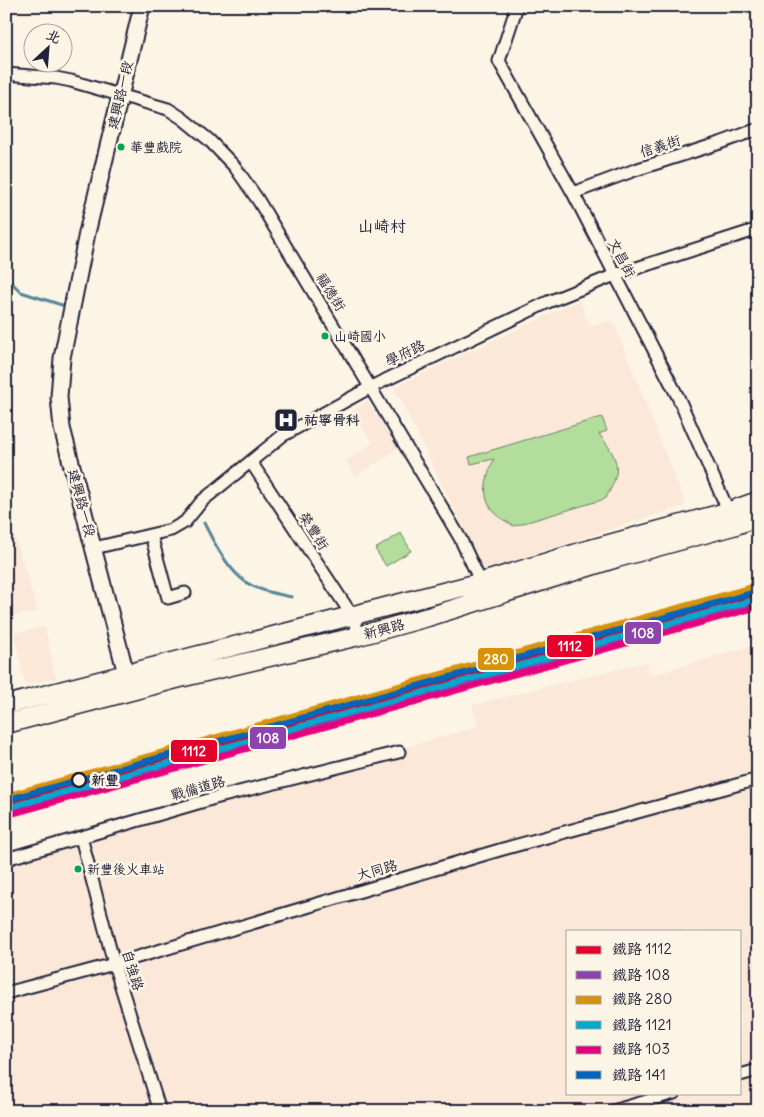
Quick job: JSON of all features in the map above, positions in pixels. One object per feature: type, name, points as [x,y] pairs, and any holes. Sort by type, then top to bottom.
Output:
[{"type":"main road","name":"新興路","points":[[732,518],[758,501]]},
{"type":"main road","name":"新興路","points":[[6,705],[129,683],[359,636],[428,617],[484,590],[580,552],[732,518],[758,517]]},
{"type":"main road","name":"新興路","points":[[6,724],[129,683],[423,597],[484,590]]},
{"type":"street","name":"建興路一段","points":[[129,683],[62,428],[59,397],[62,358],[87,233],[142,6]]},
{"type":"street","name":"文昌街","points":[[517,6],[499,61],[573,193],[678,397],[732,518]]},
{"type":"street","name":"福德街","points":[[6,74],[56,78],[84,84],[168,109],[209,140],[235,167],[258,200],[460,538],[484,590]]},
{"type":"street","name":"信義街","points":[[573,193],[758,129]]},
{"type":"street","name":"學府路","points":[[94,548],[171,530],[185,522],[202,501],[282,436],[371,387],[548,302],[615,275],[758,229]]},
{"type":"street","name":"榮豐街","points":[[250,462],[353,617],[359,636]]},
{"type":"street","points":[[151,535],[168,598],[185,593]]},
{"type":"street","name":"戰備道路","points":[[6,858],[216,798],[399,752]]},
{"type":"street","name":"大同路","points":[[6,993],[114,964],[503,849],[758,779]]},
{"type":"street","name":"自強路","points":[[82,837],[114,964],[160,1111]]},
{"type":"street","points":[[742,1074],[758,1070]]},
{"type":"street","points":[[613,1111],[671,1094]]},
{"type":"shaded area","points":[[580,300],[589,326],[613,320],[686,505],[484,570],[394,387]]},
{"type":"shaded area","points":[[368,401],[399,448],[356,476],[346,461],[373,443],[352,411]]},
{"type":"shaded area","points":[[6,509],[38,612],[6,617]]},
{"type":"shaded area","points":[[45,627],[56,678],[25,685],[14,633]]},
{"type":"shaded area","points":[[758,644],[758,1111],[6,1111],[6,864],[478,726],[472,705],[646,662],[651,675]]},
{"type":"green space","points":[[602,417],[607,431],[599,434],[611,451],[616,465],[614,480],[605,499],[514,526],[503,520],[489,506],[485,490],[489,470],[494,459],[471,464],[469,457]]},
{"type":"green space","points":[[401,533],[411,551],[386,566],[375,549]]},
{"type":"waterway","points":[[6,277],[21,292],[68,307]]},
{"type":"waterway","points":[[204,523],[222,556],[240,578],[257,588],[292,597]]},
{"type":"railway","points":[[441,693],[758,606]]},
{"type":"rail line","name":"280","points":[[6,796],[756,586]]},
{"type":"rail line","name":"141","points":[[6,800],[756,592]]},
{"type":"rail line","name":"1112","points":[[6,804],[758,593]]},
{"type":"rail line","name":"1121","points":[[6,808],[758,599]]},
{"type":"rail line","name":"108","points":[[8,811],[758,601]]},
{"type":"rail line","name":"103","points":[[8,815],[758,607]]},
{"type":"place","name":"華豐戲院","points":[[121,147]]},
{"type":"place","name":"山崎國小","points":[[325,336]]},
{"type":"place","name":"祐寧骨科","points":[[286,420]]},
{"type":"place","name":"新豐","points":[[79,780]]},
{"type":"place","name":"新豐後火車站","points":[[78,869]]},
{"type":"district","name":"山崎村","points":[[382,226]]}]
